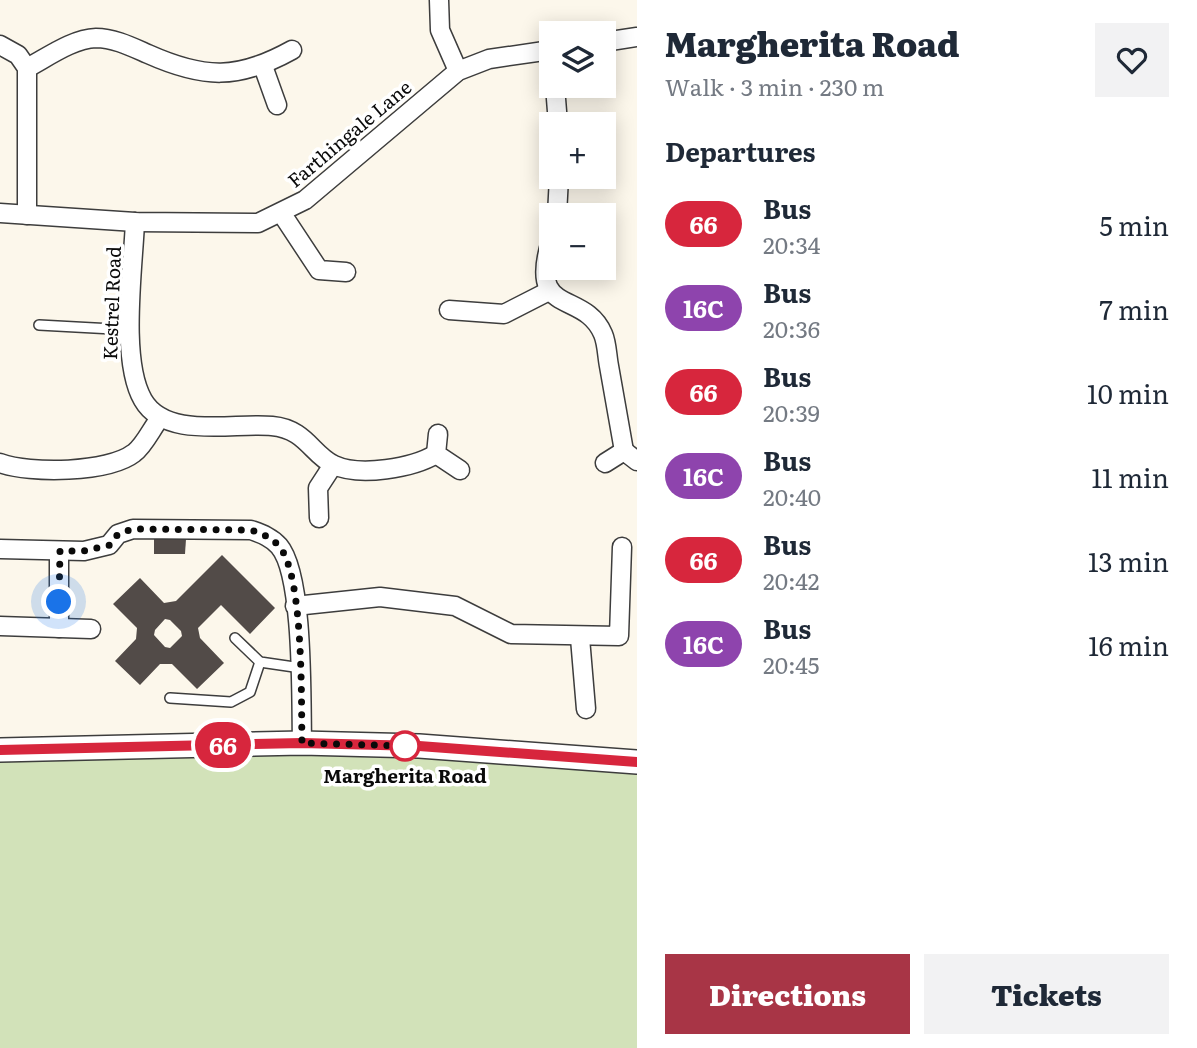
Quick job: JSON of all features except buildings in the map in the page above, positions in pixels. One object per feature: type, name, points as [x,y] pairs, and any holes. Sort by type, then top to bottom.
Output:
[{"type":"street","points":[[439,0],[439,30],[458,71]]},
{"type":"street","points":[[616,40],[637,37]]},
{"type":"street","points":[[27,68],[68,46],[93,38],[115,41],[174,66],[225,74],[263,66],[292,50]]},
{"type":"street","points":[[0,46],[18,55],[27,68],[27,215]]},
{"type":"street","name":"Farthingale Lane","points":[[0,214],[135,222],[258,223],[282,214],[316,192],[458,71],[489,59],[539,52]]},
{"type":"street","points":[[263,66],[277,105]]},
{"type":"street","points":[[282,214],[319,270],[346,272]]},
{"type":"street","name":"Kestrel Road","points":[[135,222],[130,368],[143,401],[160,418]]},
{"type":"street","points":[[546,280],[549,291],[562,303],[591,315],[604,335],[630,456],[605,463]]},
{"type":"street","points":[[449,310],[504,314],[549,291]]},
{"type":"street","points":[[0,463],[24,468],[103,467],[136,453],[160,418],[223,429],[273,426],[299,435],[333,465],[371,469],[407,467],[436,454]]},
{"type":"street","points":[[436,454],[438,434]]},
{"type":"street","points":[[436,454],[460,470]]},
{"type":"street","points":[[319,518],[318,488],[333,465]]},
{"type":"street","points":[[0,549],[84,551],[110,545],[118,534],[133,529],[251,530],[267,536],[280,547],[293,581],[300,668],[302,743]]},
{"type":"street","points":[[295,606],[380,597],[455,606],[512,634],[580,638],[620,636],[622,547]]},
{"type":"street","points":[[59,628],[60,551]]},
{"type":"street","points":[[0,626],[92,629]]},
{"type":"street","points":[[580,638],[586,709]]},
{"type":"street","points":[[0,750],[302,743],[419,746],[637,762]]},
{"type":"lane","points":[[39,325],[131,330]]},
{"type":"lane","points":[[235,638],[260,662],[300,668]]},
{"type":"lane","points":[[170,698],[231,702],[242,698],[250,692],[260,662]]},
{"type":"green space","points":[[0,751],[637,751],[637,1048],[0,1048]]},
{"type":"bus line","name":"66","points":[[0,750],[302,743],[419,746],[637,762]]},
{"type":"place","name":"Margherita Road","points":[[405,746]]},
{"type":"route","points":[[59,602],[60,551],[84,551],[110,545],[118,534],[133,529],[251,530],[267,536],[280,547],[293,581],[300,668],[302,743],[405,746]]}]
